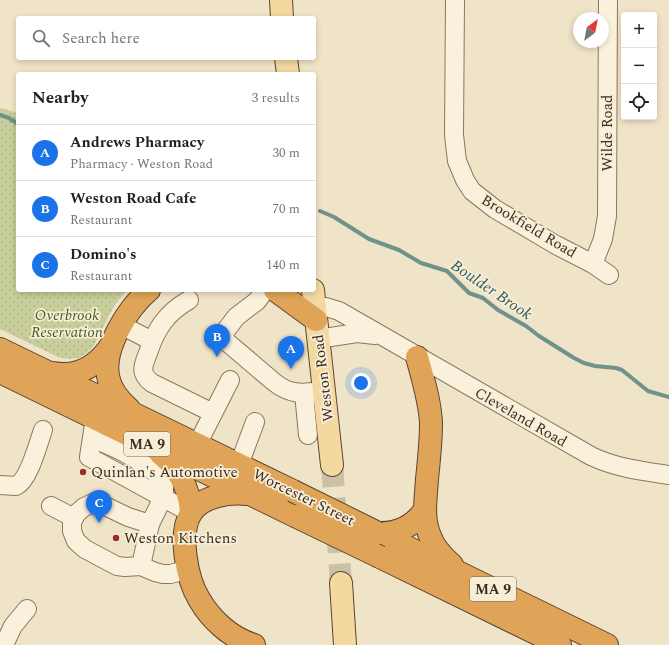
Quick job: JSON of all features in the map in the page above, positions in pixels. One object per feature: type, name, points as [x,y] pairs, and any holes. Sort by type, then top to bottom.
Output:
[{"type":"highway","points":[[43,370],[63,374],[78,373],[91,366],[98,360],[117,334],[136,303],[147,292]]},
{"type":"highway","points":[[278,292],[316,314]]},
{"type":"highway","points":[[117,334],[108,360],[107,370],[110,384],[122,402],[142,418]]},
{"type":"highway","name":"Worcester Street","points":[[0,349],[607,645]]},
{"type":"highway","points":[[417,357],[427,395],[430,414],[430,449],[425,509],[428,530],[435,547],[453,566],[470,578]]},
{"type":"highway","name":"Worcester Street","points":[[0,372],[93,428],[152,446],[560,645]]},
{"type":"highway","points":[[152,446],[164,456],[179,474],[189,496],[191,513],[186,533],[185,549],[188,569],[197,595],[211,616],[229,632],[254,645]]},
{"type":"highway","points":[[191,513],[202,504],[221,495],[242,494],[258,498]]},
{"type":"highway","points":[[378,533],[392,533],[405,528],[416,520],[425,509]]},
{"type":"main road","points":[[281,0],[282,16]]},
{"type":"main road","points":[[286,60],[288,72]]},
{"type":"main road","name":"Weston Road","points":[[316,314],[314,392],[332,465]]},
{"type":"main road","points":[[341,583],[345,645]]},
{"type":"street","name":"Brookfield Road","points":[[455,0],[454,134],[457,161],[465,180],[472,191],[495,209],[556,245],[593,264],[609,275]]},
{"type":"street","name":"Wilde Road","points":[[593,264],[603,239],[607,216],[608,0]]},
{"type":"street","points":[[264,292],[257,302],[236,317],[221,337],[278,385],[293,392],[314,392],[308,435]]},
{"type":"street","points":[[189,300],[174,310],[163,321],[156,332],[143,369],[147,379],[152,383],[213,412]]},
{"type":"street","name":"Cleveland Road","points":[[316,314],[326,307],[339,311],[417,357],[591,456],[606,463],[669,475]]},
{"type":"street","name":"Cleveland Road","points":[[316,314],[361,333],[374,334],[382,337]]},
{"type":"street","points":[[117,334],[152,342]]},
{"type":"street","points":[[197,445],[230,380]]},
{"type":"street","points":[[239,465],[255,422]]},
{"type":"street","points":[[93,428],[89,457],[191,513]]},
{"type":"street","points":[[0,485],[16,486],[23,482],[43,430]]},
{"type":"street","points":[[141,566],[150,524],[162,497]]},
{"type":"street","points":[[150,524],[128,517],[97,502],[79,510],[71,526],[73,536],[76,541],[85,549],[116,566],[141,566],[163,574],[171,574],[188,569]]},
{"type":"street","points":[[51,506],[74,518]]},
{"type":"street","points":[[4,645],[13,626],[27,609]]},
{"type":"green space","name":"Overbrook Reservation","points":[[0,108],[16,112],[16,292],[125,292],[114,306],[93,347],[86,354],[78,358],[69,359],[58,357],[0,329]]},
{"type":"waterway","name":"Boulder Brook","points":[[0,115],[16,123]]},
{"type":"waterway","name":"Boulder Brook","points":[[320,211],[334,217],[369,239],[399,250],[421,263],[447,271],[469,293],[483,298],[498,310],[526,326],[574,358],[595,366],[622,370],[648,391],[669,397]]},
{"type":"tunnel","points":[[332,465],[341,583]]},
{"type":"place","name":"Weston Road Cafe","points":[[217,357]]},
{"type":"place","name":"Andrews Pharmacy","points":[[291,369]]},
{"type":"place","name":"Quinlan's Automotive","points":[[83,472]]},
{"type":"place","name":"Domino's","points":[[99,523]]},
{"type":"place","name":"Weston Kitchens","points":[[116,538]]}]
